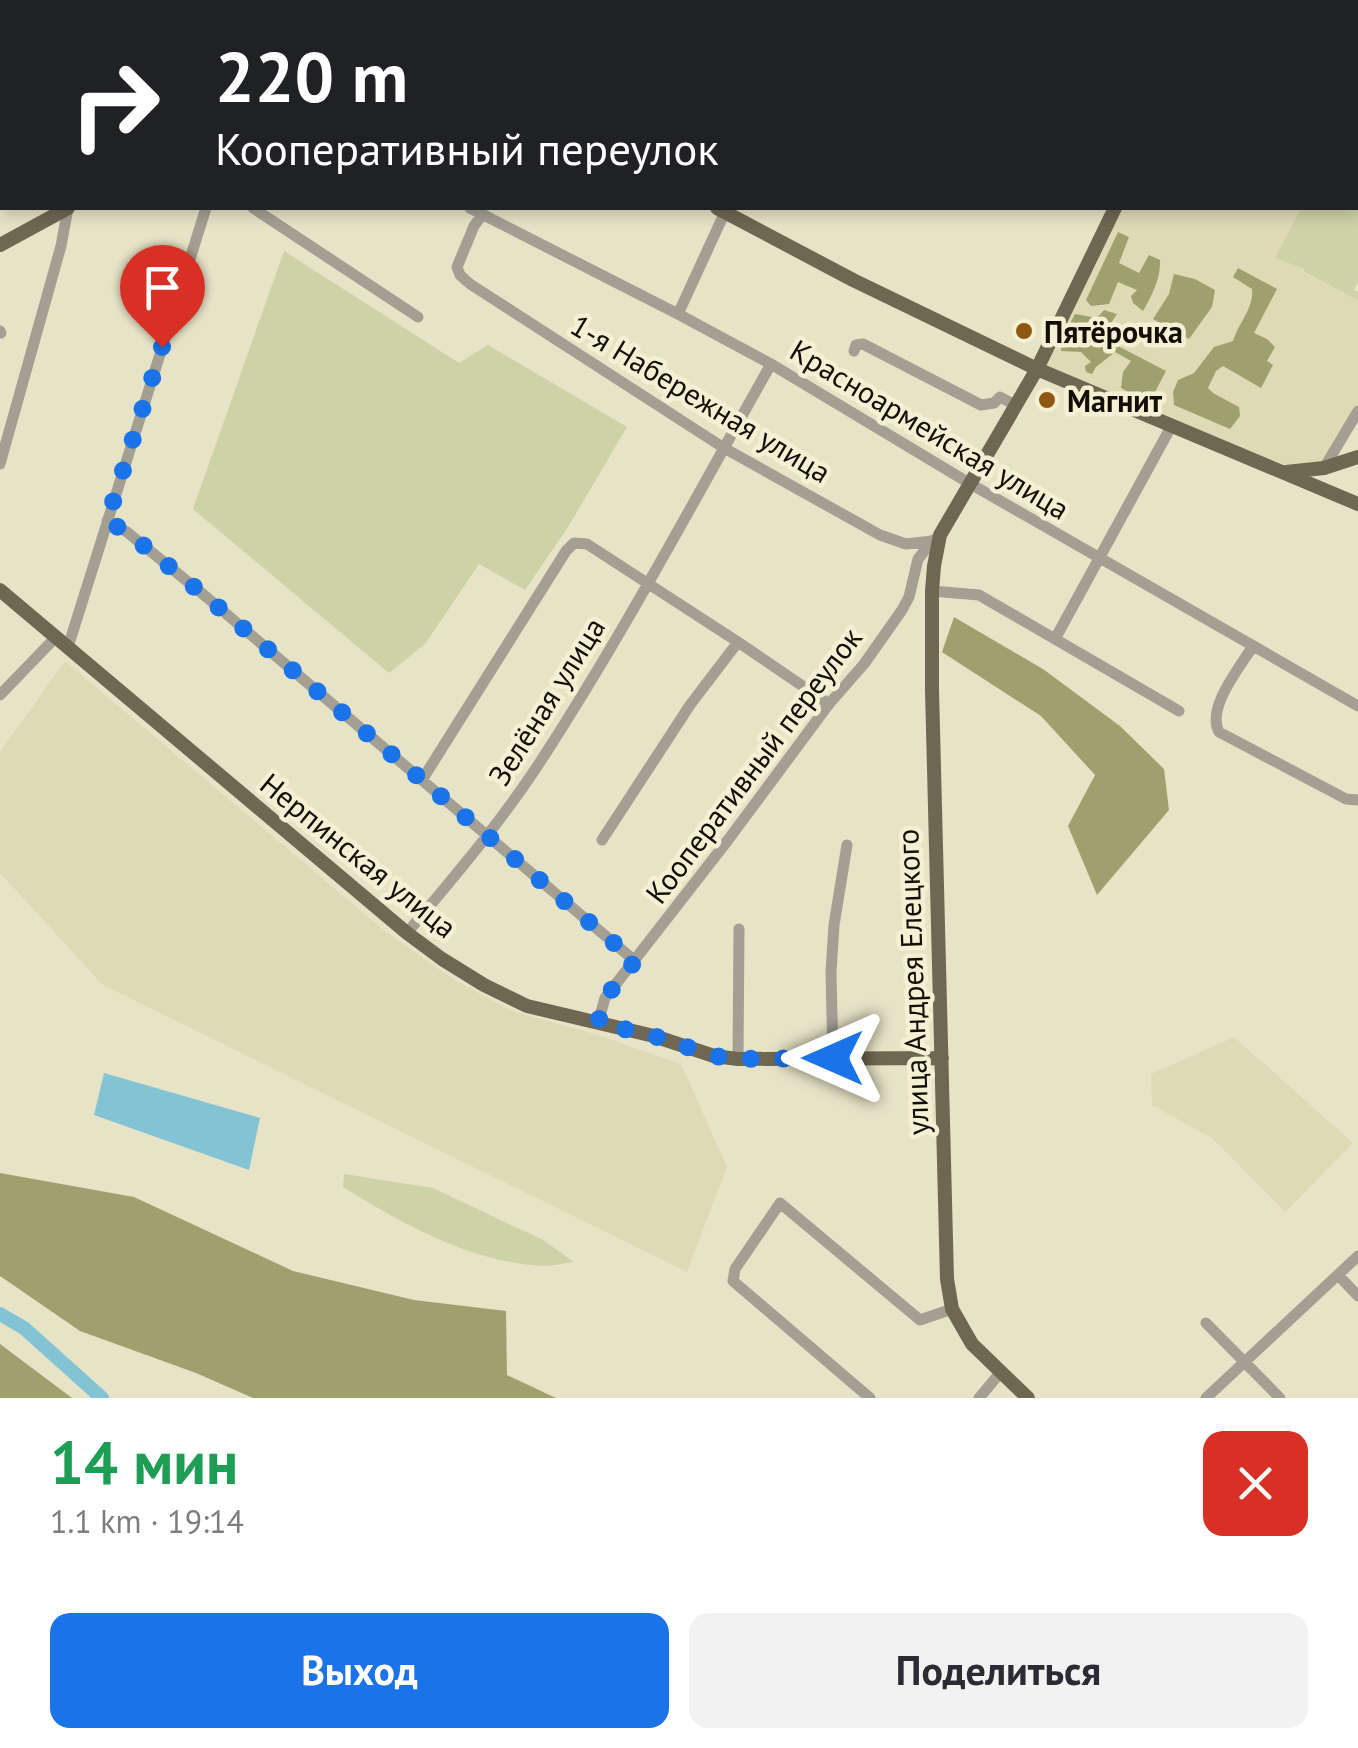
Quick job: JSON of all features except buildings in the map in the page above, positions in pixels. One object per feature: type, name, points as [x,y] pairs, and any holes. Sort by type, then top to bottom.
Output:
[{"type":"main road","points":[[0,245],[64,210]]},
{"type":"main road","points":[[725,210],[854,280],[1036,369],[1358,504]]},
{"type":"main road","points":[[936,538],[1036,369],[1114,210]]},
{"type":"main road","points":[[1286,472],[1324,468],[1358,457]]},
{"type":"main road","name":"улица Андрея Елецкого","points":[[936,538],[932,690],[947,1279],[952,1309],[972,1344],[1028,1398]]},
{"type":"main road","name":"Нерпинская улица","points":[[0,590],[408,934],[470,977],[512,999],[714,1056],[942,1058]]},
{"type":"street","points":[[0,464],[68,210]]},
{"type":"street","points":[[0,695],[62,642],[107,521],[205,210]]},
{"type":"street","points":[[256,210],[418,317]]},
{"type":"street","points":[[678,314],[723,210]]},
{"type":"street","name":"1-я Набережная улица","points":[[492,214],[474,226],[457,267],[470,284],[724,448],[880,535],[906,544],[936,538]]},
{"type":"street","name":"Красноармейская улица","points":[[492,214],[771,364],[969,483],[1358,706]]},
{"type":"street","points":[[854,350],[863,344],[981,405],[994,403],[1000,396],[1015,405]]},
{"type":"street","name":"Зелёная улица","points":[[408,934],[487,836],[542,759],[648,586],[771,364]]},
{"type":"street","points":[[1324,468],[1358,412]]},
{"type":"street","points":[[1056,639],[1172,425]]},
{"type":"street","points":[[107,521],[142,544],[635,961]]},
{"type":"street","name":"Кооперативный переулок","points":[[598,1023],[605,998],[902,610],[918,559],[936,538]]},
{"type":"street","points":[[422,780],[574,543],[586,544],[828,704]]},
{"type":"street","points":[[932,591],[979,595],[1179,712]]},
{"type":"street","points":[[602,840],[690,705],[738,642]]},
{"type":"street","points":[[1253,646],[1218,702],[1214,724],[1219,732],[1346,799],[1356,800]]},
{"type":"street","points":[[833,1058],[834,925],[847,845]]},
{"type":"street","points":[[738,1059],[739,930]]},
{"type":"street","points":[[870,1398],[733,1281],[735,1270],[780,1202],[920,1320],[952,1309]]},
{"type":"street","points":[[1206,1398],[1358,1256]]},
{"type":"street","points":[[1338,1275],[1358,1296]]},
{"type":"street","points":[[1206,1323],[1280,1398]]},
{"type":"street","points":[[979,1398],[1000,1372]]},
{"type":"shaded area","points":[[1114,210],[1300,210],[1275,258],[1358,300],[1358,411],[1324,468],[1285,472],[1037,369]]},
{"type":"shaded area","points":[[65,661],[386,932],[453,979],[512,1011],[681,1064],[727,1167],[687,1272],[103,985],[0,873],[0,752]]},
{"type":"shaded area","points":[[1234,1037],[1353,1143],[1285,1212],[1212,1138],[1152,1105],[1151,1074]]},
{"type":"green space","points":[[1300,210],[1358,210],[1358,282],[1354,290],[1358,300],[1304,269],[1275,258]]},
{"type":"green space","points":[[1118,232],[1129,237],[1119,263],[1139,273],[1149,255],[1160,260],[1153,293],[1143,311],[1131,296],[1137,290],[1118,282],[1109,304],[1091,306],[1086,300]]},
{"type":"green space","points":[[284,251],[459,363],[488,345],[627,427],[568,527],[525,590],[479,564],[425,644],[389,673],[193,509]]},
{"type":"green space","points":[[1238,268],[1277,289],[1254,333],[1275,347],[1267,361],[1273,365],[1261,388],[1223,366],[1216,371],[1208,388],[1239,407],[1240,416],[1230,429],[1174,405],[1173,392],[1178,380],[1194,373],[1214,347],[1233,341],[1252,296],[1252,289],[1233,277]]},
{"type":"green space","points":[[1174,274],[1215,290],[1212,307],[1189,339],[1153,319],[1169,294]]},
{"type":"green space","points":[[1104,310],[1117,314],[1096,340],[1095,347],[1116,345],[1166,371],[1147,402],[1121,388],[1123,372],[1131,361],[1115,352],[1092,374],[1086,372],[1085,366],[1091,362],[1081,352],[1061,351],[1062,338],[1075,314],[1097,318]]},
{"type":"green space","points":[[954,617],[1043,669],[1120,726],[1164,769],[1169,810],[1097,895],[1068,826],[1095,775],[1041,716],[942,652]]},
{"type":"green space","points":[[0,1173],[134,1197],[293,1271],[414,1300],[506,1311],[507,1375],[556,1398],[253,1398],[80,1331],[0,1276]]},
{"type":"green space","points":[[344,1174],[433,1188],[543,1240],[574,1262],[544,1266],[517,1263],[465,1249],[390,1215],[343,1187]]},
{"type":"green space","points":[[0,1344],[72,1398],[0,1398]]},
{"type":"water","points":[[104,1073],[260,1118],[249,1170],[94,1115]]},
{"type":"waterway","points":[[0,1314],[24,1328],[102,1398]]},
{"type":"place","name":"Пятёрочка","points":[[1024,331]]},
{"type":"place","name":"Магнит","points":[[1047,400]]},
{"type":"route","points":[[162,347],[107,521],[127,532],[204,595],[635,961],[605,998],[598,1023],[714,1056],[833,1058]]}]
